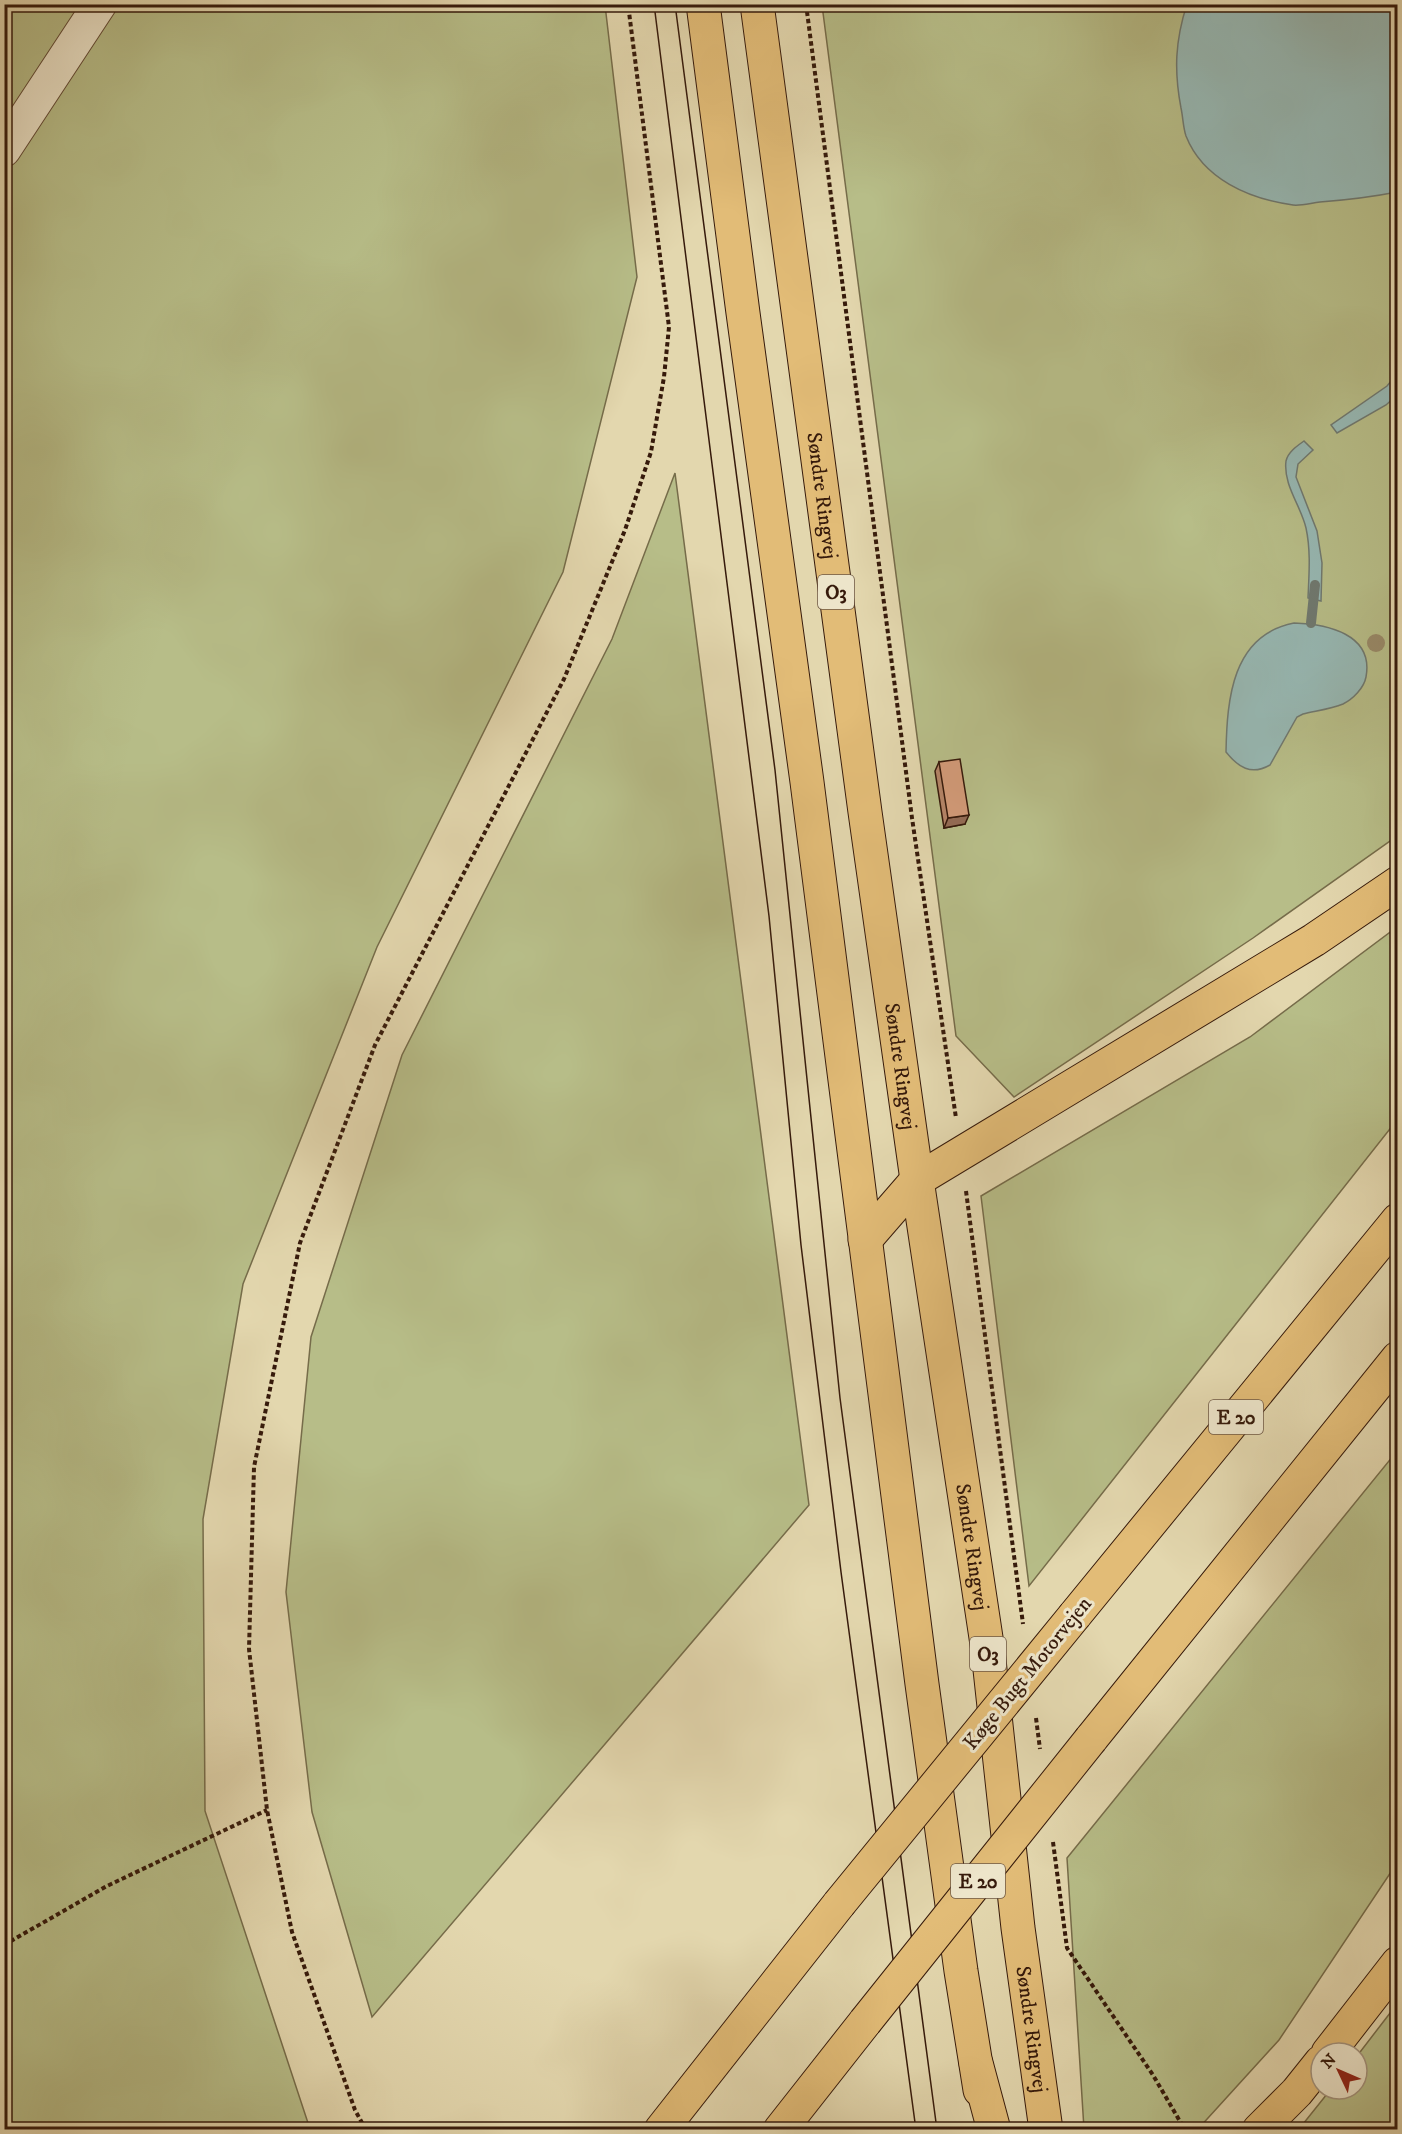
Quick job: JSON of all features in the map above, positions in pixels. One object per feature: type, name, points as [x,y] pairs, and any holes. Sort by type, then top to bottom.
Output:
[{"type":"main road","points":[[703,4],[742,313],[805,770],[922,1684],[985,2130]]},
{"type":"main road","name":"Søndre Ringvej","points":[[757,4],[865,812],[917,1180],[988,1651],[1018,1928],[1046,2130]]},
{"type":"main road","points":[[865,1240],[917,1180],[1314,940],[1398,883]]},
{"type":"main road","name":"Køge Bugt Motorvejen","points":[[661,2130],[839,1904],[1398,1220]]},
{"type":"main road","name":"E 20","points":[[780,2130],[1398,1358]]},
{"type":"main road","points":[[1337,2041],[1398,1963]]},
{"type":"main road","points":[[976,2063],[994,2130]]},
{"type":"main road","points":[[1260,2130],[1309,2077]]},
{"type":"street","points":[[4,150],[89,7]]},
{"type":"path","points":[[366,2130],[355,2110],[292,1932],[267,1810],[249,1649],[254,1467],[300,1243],[375,1046],[564,679],[625,530],[651,452],[664,377],[669,327],[628,4]]},
{"type":"path","points":[[806,4],[912,818],[961,1153],[1024,1628]]},
{"type":"path","points":[[1035,1711],[1041,1758]]},
{"type":"path","points":[[4,1945],[107,1886],[267,1810]]},
{"type":"path","points":[[1052,1842],[1067,1948],[1153,2075],[1185,2130]]},
{"type":"green space","points":[[4,5],[605,5],[637,277],[563,572],[377,947],[243,1284],[203,1519],[205,1811],[310,2129],[5,2129]]},
{"type":"green space","points":[[822,5],[1397,5],[1397,836],[1253,938],[1014,1097],[956,1036]]},
{"type":"green space","points":[[675,473],[809,1505],[372,2017],[312,1812],[286,1592],[311,1337],[402,1055],[612,639]]},
{"type":"green space","points":[[1397,927],[1397,1120],[1029,1586],[981,1196],[1250,1037]]},
{"type":"green space","points":[[1397,1451],[1397,1863],[1279,2040],[1198,2129],[1084,2129],[1067,1858]]},
{"type":"green space","points":[[1397,2004],[1397,2129],[1299,2129],[1321,2101],[1369,2101],[1369,2041]]},
{"type":"water","points":[[1187,4],[1391,5],[1398,10],[1397,192],[1293,205],[1244,192],[1216,175],[1194,151],[1186,136],[1184,126],[1177,81],[1177,56]]},
{"type":"water","points":[[1397,374],[1397,395],[1386,405],[1337,433],[1331,425],[1387,386]]},
{"type":"water","points":[[1304,441],[1313,450],[1298,464],[1296,477],[1317,531],[1322,563],[1321,601],[1308,598],[1308,537],[1286,470],[1289,455]]},
{"type":"water","points":[[1294,623],[1333,629],[1355,641],[1363,651],[1367,662],[1365,681],[1357,693],[1343,704],[1297,717],[1270,765],[1251,770],[1240,766],[1226,752],[1228,711],[1237,672],[1257,641],[1273,630]]},
{"type":"building","points":[[960,759],[969,815],[948,818],[939,762]]},
{"type":"waterway","points":[[1311,623],[1315,585]]},
{"type":"tram line","points":[[654,4],[769,916],[801,1245],[841,1572],[916,2130]]},
{"type":"tram line","points":[[675,4],[775,770],[840,1398],[937,2130]]}]
